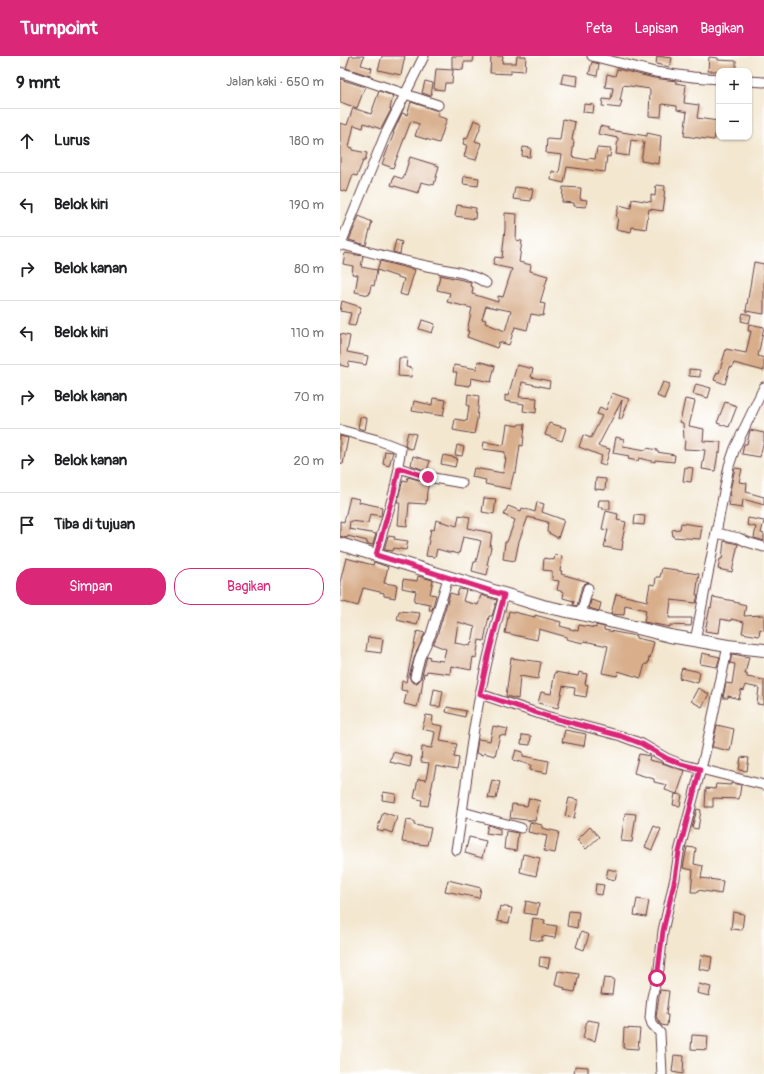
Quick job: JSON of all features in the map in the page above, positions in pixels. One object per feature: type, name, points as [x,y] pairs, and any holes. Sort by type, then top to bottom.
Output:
[{"type":"street","points":[[424,56],[382,142],[340,245],[426,266],[446,269],[486,283]]},
{"type":"street","points":[[592,56],[656,72],[716,79]]},
{"type":"street","points":[[340,72],[438,105]]},
{"type":"street","points":[[752,81],[764,82],[764,75]]},
{"type":"street","points":[[695,641],[730,466],[735,448],[764,387]]},
{"type":"street","points":[[340,430],[378,440],[398,447],[401,451],[394,492],[376,555]]},
{"type":"street","points":[[399,468],[428,477],[462,483]]},
{"type":"street","points":[[716,533],[764,546]]},
{"type":"street","points":[[340,544],[543,606],[695,641],[764,650]]},
{"type":"street","points":[[415,677],[420,657],[433,629],[448,578]]},
{"type":"street","points":[[581,614],[588,588]]},
{"type":"street","points":[[456,850],[480,694],[504,595]]},
{"type":"street","points":[[662,1074],[660,1033],[650,1022],[659,969],[663,931],[675,878],[679,852],[700,769],[728,646]]},
{"type":"street","points":[[480,694],[546,716],[621,736],[642,744],[666,758],[681,764],[764,785]]},
{"type":"street","points":[[463,812],[521,828]]},
{"type":"building","points":[[350,56],[364,56],[361,65],[372,68],[370,76],[346,68]]},
{"type":"building","points":[[382,56],[405,56],[401,75],[378,70]]},
{"type":"building","points":[[452,56],[474,56],[473,62],[464,62],[463,70],[452,69]]},
{"type":"building","points":[[491,56],[503,56],[502,63],[516,63],[517,56],[526,56],[525,71],[511,70],[511,74],[490,73]]},
{"type":"building","points":[[657,56],[672,58],[670,67],[656,64]]},
{"type":"building","points":[[709,57],[718,58],[718,60],[736,61],[736,68],[716,68],[716,71],[708,71]]},
{"type":"building","points":[[592,62],[599,64],[597,76],[589,74]]},
{"type":"building","points":[[436,69],[453,70],[452,83],[445,83],[444,90],[434,89]]},
{"type":"building","points":[[617,69],[654,78],[676,81],[676,83],[686,85],[684,103],[699,105],[697,118],[716,121],[714,140],[684,136],[687,112],[677,110],[677,106],[662,104],[661,117],[649,116],[650,89],[623,85],[620,108],[602,106],[603,99],[611,100],[613,88],[605,87],[607,74],[615,76]]},
{"type":"building","points":[[563,74],[578,76],[577,86],[561,83]]},
{"type":"building","points":[[340,79],[365,87],[357,108],[340,102]]},
{"type":"building","points":[[425,81],[433,83],[431,96],[422,93]]},
{"type":"building","points":[[379,91],[393,96],[391,110],[381,129],[364,123],[363,128],[354,125],[349,147],[353,148],[352,150],[367,153],[365,161],[363,161],[357,176],[353,175],[347,192],[340,190],[340,123],[347,125],[353,108],[371,114]]},
{"type":"building","points":[[411,102],[438,111],[437,116],[447,119],[439,143],[415,136],[419,124],[411,121],[393,168],[382,164],[402,113],[407,115]]},
{"type":"building","points":[[584,104],[594,105],[593,113],[583,112]]},
{"type":"building","points":[[563,119],[575,122],[572,140],[574,141],[572,157],[588,160],[588,158],[595,159],[597,148],[611,149],[610,157],[607,156],[605,172],[567,167],[564,183],[551,180],[552,171],[559,173],[562,155],[546,153],[547,139],[560,140]]},
{"type":"building","points":[[474,120],[482,123],[475,141],[481,143],[476,160],[464,157],[467,145],[463,144],[465,138],[467,139]]},
{"type":"building","points":[[600,126],[609,128],[609,130],[647,136],[647,133],[661,136],[659,164],[641,161],[644,142],[631,140],[629,156],[616,154],[618,138],[598,134]]},
{"type":"building","points":[[523,147],[531,148],[530,157],[522,156]]},
{"type":"building","points":[[410,157],[439,166],[434,185],[421,182],[418,193],[391,185],[394,176],[403,179]]},
{"type":"building","points":[[464,176],[479,178],[478,186],[463,184]]},
{"type":"building","points":[[656,185],[665,186],[663,211],[649,209],[646,229],[632,227],[631,232],[616,229],[618,218],[616,217],[619,205],[631,208],[632,199],[651,202],[651,195],[655,196]]},
{"type":"building","points":[[515,187],[533,189],[531,201],[513,199]]},
{"type":"building","points":[[563,187],[581,188],[580,199],[587,200],[586,207],[574,206],[574,203],[562,202]]},
{"type":"building","points":[[457,205],[476,208],[475,219],[455,216]]},
{"type":"building","points":[[505,213],[517,214],[516,240],[522,241],[519,262],[531,265],[530,271],[548,276],[540,303],[545,304],[543,316],[531,314],[527,330],[515,327],[509,345],[499,342],[497,348],[467,337],[472,308],[447,302],[450,293],[437,290],[440,275],[471,282],[470,286],[473,287],[472,294],[498,302],[498,296],[503,297],[512,269],[493,265],[495,257],[502,258]],"holes":[[[486,306],[511,311],[505,331],[485,323],[486,320],[482,319]]]},
{"type":"building","points":[[359,216],[372,222],[366,245],[349,240]]},
{"type":"building","points":[[396,240],[402,242],[400,254],[393,252]]},
{"type":"building","points":[[345,253],[363,256],[361,267],[377,270],[374,286],[371,285],[369,295],[355,292],[358,275],[352,274],[353,266],[343,264]]},
{"type":"building","points":[[380,261],[415,270],[407,296],[400,294],[404,279],[377,270]]},
{"type":"building","points":[[754,262],[764,264],[764,314],[746,311]]},
{"type":"building","points":[[342,301],[361,307],[355,326],[348,325],[351,313],[340,311]]},
{"type":"building","points":[[743,313],[751,315],[749,323],[741,321]]},
{"type":"building","points":[[422,320],[435,324],[432,333],[419,329]]},
{"type":"building","points":[[749,324],[764,327],[758,356],[764,358],[764,371],[734,363],[732,368],[730,367],[725,384],[714,380],[717,372],[719,373],[726,349],[746,353],[751,331],[748,331]]},
{"type":"building","points":[[340,334],[350,336],[347,352],[368,356],[366,365],[349,362],[348,367],[340,365]]},
{"type":"building","points":[[399,358],[407,358],[406,367],[412,368],[411,377],[398,376]]},
{"type":"building","points":[[478,361],[495,366],[491,382],[471,378],[470,386],[455,384],[457,372],[453,372],[454,365],[477,369]]},
{"type":"building","points":[[517,365],[533,369],[531,377],[550,381],[549,388],[522,382],[519,397],[537,398],[536,413],[523,411],[524,404],[505,401],[505,395],[508,396]]},
{"type":"building","points":[[689,369],[700,370],[700,377],[689,376]]},
{"type":"building","points":[[663,382],[670,384],[664,399],[657,396]]},
{"type":"building","points":[[696,384],[711,388],[708,398],[693,394]]},
{"type":"building","points":[[612,393],[629,399],[622,419],[619,419],[622,400],[598,446],[610,449],[605,466],[599,464],[602,456],[579,447],[583,435],[591,438],[602,416],[597,414],[600,407],[606,410]]},
{"type":"building","points":[[468,394],[479,396],[474,434],[453,430],[455,419],[467,421],[469,406],[467,405]]},
{"type":"building","points":[[433,398],[446,400],[443,416],[412,411],[414,401],[432,405]]},
{"type":"building","points":[[685,399],[695,401],[689,426],[704,429],[703,441],[721,442],[720,453],[718,453],[715,471],[702,469],[705,450],[684,449],[685,440],[683,423],[680,422]]},
{"type":"building","points":[[725,402],[737,406],[729,427],[717,423]]},
{"type":"building","points":[[360,417],[367,418],[365,430],[358,428]]},
{"type":"building","points":[[549,423],[566,428],[562,441],[545,435]]},
{"type":"building","points":[[507,424],[518,426],[519,424],[525,424],[523,446],[520,445],[516,473],[514,472],[510,489],[485,484],[486,480],[472,477],[474,468],[503,473],[506,459],[505,452],[483,449],[484,442],[504,445]]},
{"type":"building","points":[[750,430],[764,433],[764,444],[760,457],[742,454],[744,444],[747,444]]},
{"type":"building","points":[[408,432],[416,434],[412,449],[407,448],[405,444]]},
{"type":"building","points":[[340,436],[348,438],[343,464],[340,463]]},
{"type":"building","points":[[616,437],[624,439],[623,446],[646,450],[647,448],[657,450],[657,452],[675,455],[674,462],[655,460],[655,462],[639,458],[638,461],[628,459],[629,456],[613,453]]},
{"type":"building","points":[[457,445],[464,447],[462,456],[455,455]]},
{"type":"building","points":[[385,451],[393,452],[389,466],[383,464]]},
{"type":"building","points":[[443,455],[457,458],[455,467],[441,464]]},
{"type":"building","points":[[413,456],[430,461],[427,471],[411,465]]},
{"type":"building","points":[[685,467],[693,468],[691,482],[683,481]]},
{"type":"building","points":[[735,468],[742,469],[739,482],[747,483],[746,492],[764,497],[764,505],[743,499],[742,508],[729,506],[731,495],[729,495]]},
{"type":"building","points":[[408,477],[429,483],[426,504],[409,503],[407,526],[398,525],[400,502],[397,502],[403,480],[407,481]]},
{"type":"building","points":[[596,478],[606,479],[605,490],[595,489]]},
{"type":"building","points":[[350,497],[359,499],[358,502],[382,507],[381,516],[370,514],[368,523],[350,521],[349,529],[376,534],[373,545],[367,544],[367,541],[348,536],[347,538],[340,536],[340,521],[344,522]]},
{"type":"building","points":[[484,498],[496,499],[494,514],[482,512]]},
{"type":"building","points":[[599,500],[610,500],[610,509],[602,509],[602,507],[598,507]]},
{"type":"building","points":[[537,502],[544,504],[542,512],[564,520],[558,538],[547,532],[548,522],[528,517],[519,541],[515,561],[503,559],[505,542],[507,542],[515,520],[504,515],[508,506],[521,511],[522,508],[535,512]]},
{"type":"building","points":[[606,511],[618,514],[617,520],[626,522],[622,541],[622,550],[604,547],[608,530],[602,529]]},
{"type":"building","points":[[459,515],[470,517],[468,528],[492,533],[487,575],[472,571],[474,562],[476,562],[481,541],[478,540],[463,537],[459,554],[437,549],[435,557],[426,556],[431,529],[434,530],[436,520],[457,526]]},
{"type":"building","points":[[635,515],[645,516],[644,525],[634,524]]},
{"type":"building","points":[[748,518],[764,521],[761,533],[764,534],[764,541],[754,538],[756,527],[747,525]]},
{"type":"building","points":[[681,523],[702,526],[700,539],[673,537],[672,530],[680,529]]},
{"type":"building","points":[[388,536],[395,537],[394,539],[408,541],[406,550],[394,548],[393,551],[384,550]]},
{"type":"building","points":[[724,541],[738,544],[732,572],[718,569],[720,559],[722,559]]},
{"type":"building","points":[[555,555],[562,556],[561,574],[589,582],[582,586],[577,606],[573,605],[574,601],[563,598],[564,592],[557,590],[559,581],[552,580],[552,571],[543,570],[544,558],[554,560]]},
{"type":"building","points":[[346,558],[373,565],[374,562],[388,567],[384,583],[397,585],[395,598],[384,596],[384,593],[363,588],[358,606],[340,601],[340,582]]},
{"type":"building","points":[[662,568],[699,574],[696,603],[671,600],[669,618],[692,618],[691,626],[670,625],[670,627],[644,622],[646,610],[625,605],[624,615],[611,614],[616,594],[647,601],[650,584],[655,585],[656,577],[660,577]]},
{"type":"building","points":[[418,576],[433,580],[430,594],[436,595],[432,610],[429,610],[430,604],[414,601],[416,591],[402,588],[403,579],[417,581]]},
{"type":"building","points":[[459,589],[466,590],[463,601],[478,605],[481,595],[497,600],[492,616],[489,616],[484,641],[479,640],[476,658],[473,657],[471,670],[451,666],[450,674],[427,671],[426,674],[424,673],[417,707],[404,704],[407,691],[401,690],[402,681],[406,682],[417,631],[425,633],[415,655],[409,676],[411,681],[414,683],[417,683],[421,679],[427,656],[430,657],[429,659],[443,661],[446,649],[433,644],[437,636],[450,593],[457,595]],"holes":[[[458,622],[475,627],[470,646],[455,643]]]},
{"type":"building","points":[[713,597],[746,605],[744,616],[764,615],[764,630],[760,629],[759,636],[742,633],[744,622],[731,619],[731,621],[721,619],[719,633],[705,631]]},
{"type":"building","points":[[591,600],[601,603],[599,611],[589,608]]},
{"type":"building","points":[[399,611],[420,613],[417,625],[397,620]]},
{"type":"building","points":[[509,611],[535,617],[535,615],[561,622],[560,626],[578,631],[579,625],[596,628],[596,625],[604,627],[604,630],[636,636],[636,638],[654,642],[648,664],[645,664],[641,678],[618,671],[617,676],[602,673],[608,646],[566,639],[567,637],[539,629],[537,640],[505,633]]},
{"type":"building","points":[[368,637],[383,639],[381,653],[366,651]]},
{"type":"building","points":[[702,653],[720,657],[717,667],[700,664]]},
{"type":"building","points":[[732,654],[749,657],[745,674],[747,674],[747,677],[764,680],[764,705],[757,704],[759,688],[745,685],[744,691],[741,690],[739,699],[728,696],[728,698],[723,698],[726,683],[732,684],[735,664],[730,663]]},
{"type":"building","points":[[511,658],[541,662],[538,679],[520,676],[518,699],[506,696]]},
{"type":"building","points":[[682,668],[700,672],[698,683],[679,678]]},
{"type":"building","points":[[555,672],[578,676],[579,672],[587,674],[585,684],[588,685],[586,697],[574,695],[575,688],[563,686],[558,708],[538,703],[541,692],[551,694]]},
{"type":"building","points":[[698,688],[709,694],[702,707],[691,701]]},
{"type":"building","points":[[434,689],[443,691],[440,707],[431,706]]},
{"type":"building","points":[[447,707],[466,711],[465,717],[446,712]]},
{"type":"building","points":[[426,715],[433,716],[432,724],[443,726],[440,741],[457,744],[454,757],[459,758],[457,770],[436,766],[428,806],[421,805],[422,800],[414,798],[418,779],[426,780],[429,763],[421,762],[422,747],[432,748],[435,732],[422,729]]},
{"type":"building","points":[[717,725],[734,729],[730,751],[712,747]]},
{"type":"building","points":[[493,726],[508,729],[506,736],[500,735],[495,756],[484,753],[483,755],[476,753],[478,739],[490,741]]},
{"type":"building","points":[[565,730],[586,734],[584,746],[562,742]]},
{"type":"building","points":[[522,735],[531,736],[530,745],[521,744]]},
{"type":"building","points":[[516,750],[523,752],[523,756],[549,761],[547,773],[530,770],[531,765],[513,760]]},
{"type":"building","points":[[393,752],[412,757],[410,767],[390,762]]},
{"type":"building","points":[[639,754],[650,756],[649,760],[685,771],[677,794],[665,790],[667,785],[654,782],[654,779],[634,773]]},
{"type":"building","points":[[741,757],[749,758],[747,771],[739,770]]},
{"type":"building","points":[[492,780],[500,782],[496,799],[488,798]]},
{"type":"building","points":[[731,783],[741,785],[739,799],[713,798],[713,807],[705,807],[706,788],[715,789],[716,784],[731,785]]},
{"type":"building","points":[[383,792],[396,794],[395,802],[382,800]]},
{"type":"building","points":[[675,794],[682,795],[680,806],[673,805]]},
{"type":"building","points":[[529,798],[540,801],[535,821],[510,818],[512,804],[527,806]]},
{"type":"building","points":[[569,798],[578,800],[574,818],[565,816]]},
{"type":"building","points":[[697,809],[701,810],[698,829],[692,828]]},
{"type":"building","points":[[383,812],[397,817],[392,833],[384,830],[383,832],[377,830]]},
{"type":"building","points":[[625,813],[636,814],[632,842],[621,841]]},
{"type":"building","points":[[406,820],[414,821],[414,825],[431,828],[427,845],[402,842]]},
{"type":"building","points":[[530,822],[542,825],[542,828],[559,832],[555,853],[544,851],[547,836],[528,832]]},
{"type":"building","points":[[488,825],[500,829],[500,835],[486,833]]},
{"type":"building","points":[[654,826],[661,829],[652,850],[645,847]]},
{"type":"building","points":[[590,827],[599,837],[586,849],[577,840]]},
{"type":"building","points":[[506,831],[518,833],[516,851],[504,849]]},
{"type":"building","points":[[469,837],[486,841],[482,858],[465,853]]},
{"type":"building","points":[[687,847],[696,848],[694,864],[703,866],[701,878],[723,881],[721,894],[698,890],[698,892],[691,892],[693,870],[683,868]]},
{"type":"building","points":[[523,854],[540,858],[536,876],[520,872]]},
{"type":"building","points":[[608,869],[617,871],[615,880],[606,878]]},
{"type":"building","points":[[448,880],[481,888],[479,898],[445,891]]},
{"type":"building","points":[[596,884],[604,885],[602,895],[595,894]]},
{"type":"building","points":[[637,899],[649,901],[646,917],[634,915]]},
{"type":"building","points":[[526,901],[539,904],[537,915],[524,913]]},
{"type":"building","points":[[500,906],[512,908],[509,923],[497,921]]},
{"type":"building","points":[[569,911],[579,912],[577,928],[567,926]]},
{"type":"building","points":[[733,912],[744,914],[742,930],[731,929]]},
{"type":"building","points":[[533,918],[545,920],[544,924],[557,926],[555,938],[542,936],[542,941],[530,939]]},
{"type":"building","points":[[581,932],[589,935],[584,950],[576,947]]},
{"type":"building","points":[[701,955],[712,957],[710,971],[699,969]]},
{"type":"building","points":[[540,957],[550,958],[548,968],[539,966]]},
{"type":"building","points":[[558,971],[579,974],[575,992],[564,990],[565,988],[555,985]]},
{"type":"building","points":[[604,978],[614,979],[612,995],[601,994]]},
{"type":"building","points":[[699,984],[711,987],[709,996],[697,993]]},
{"type":"building","points":[[660,990],[669,991],[666,1015],[668,1015],[667,1026],[661,1025],[656,1017]]},
{"type":"building","points":[[587,1020],[599,1022],[595,1041],[583,1038]]},
{"type":"building","points":[[624,1028],[640,1029],[638,1049],[623,1048]]},
{"type":"building","points":[[692,1035],[708,1036],[707,1050],[691,1049]]},
{"type":"building","points":[[674,1055],[684,1056],[683,1074],[672,1072]]},
{"type":"building","points":[[575,1066],[588,1067],[588,1074],[574,1074]]},
{"type":"route","points":[[428,477],[399,468],[395,481],[394,492],[376,555],[504,595],[480,694],[576,725],[621,736],[642,744],[666,758],[700,769],[679,852],[675,878],[666,915],[657,978]]}]
